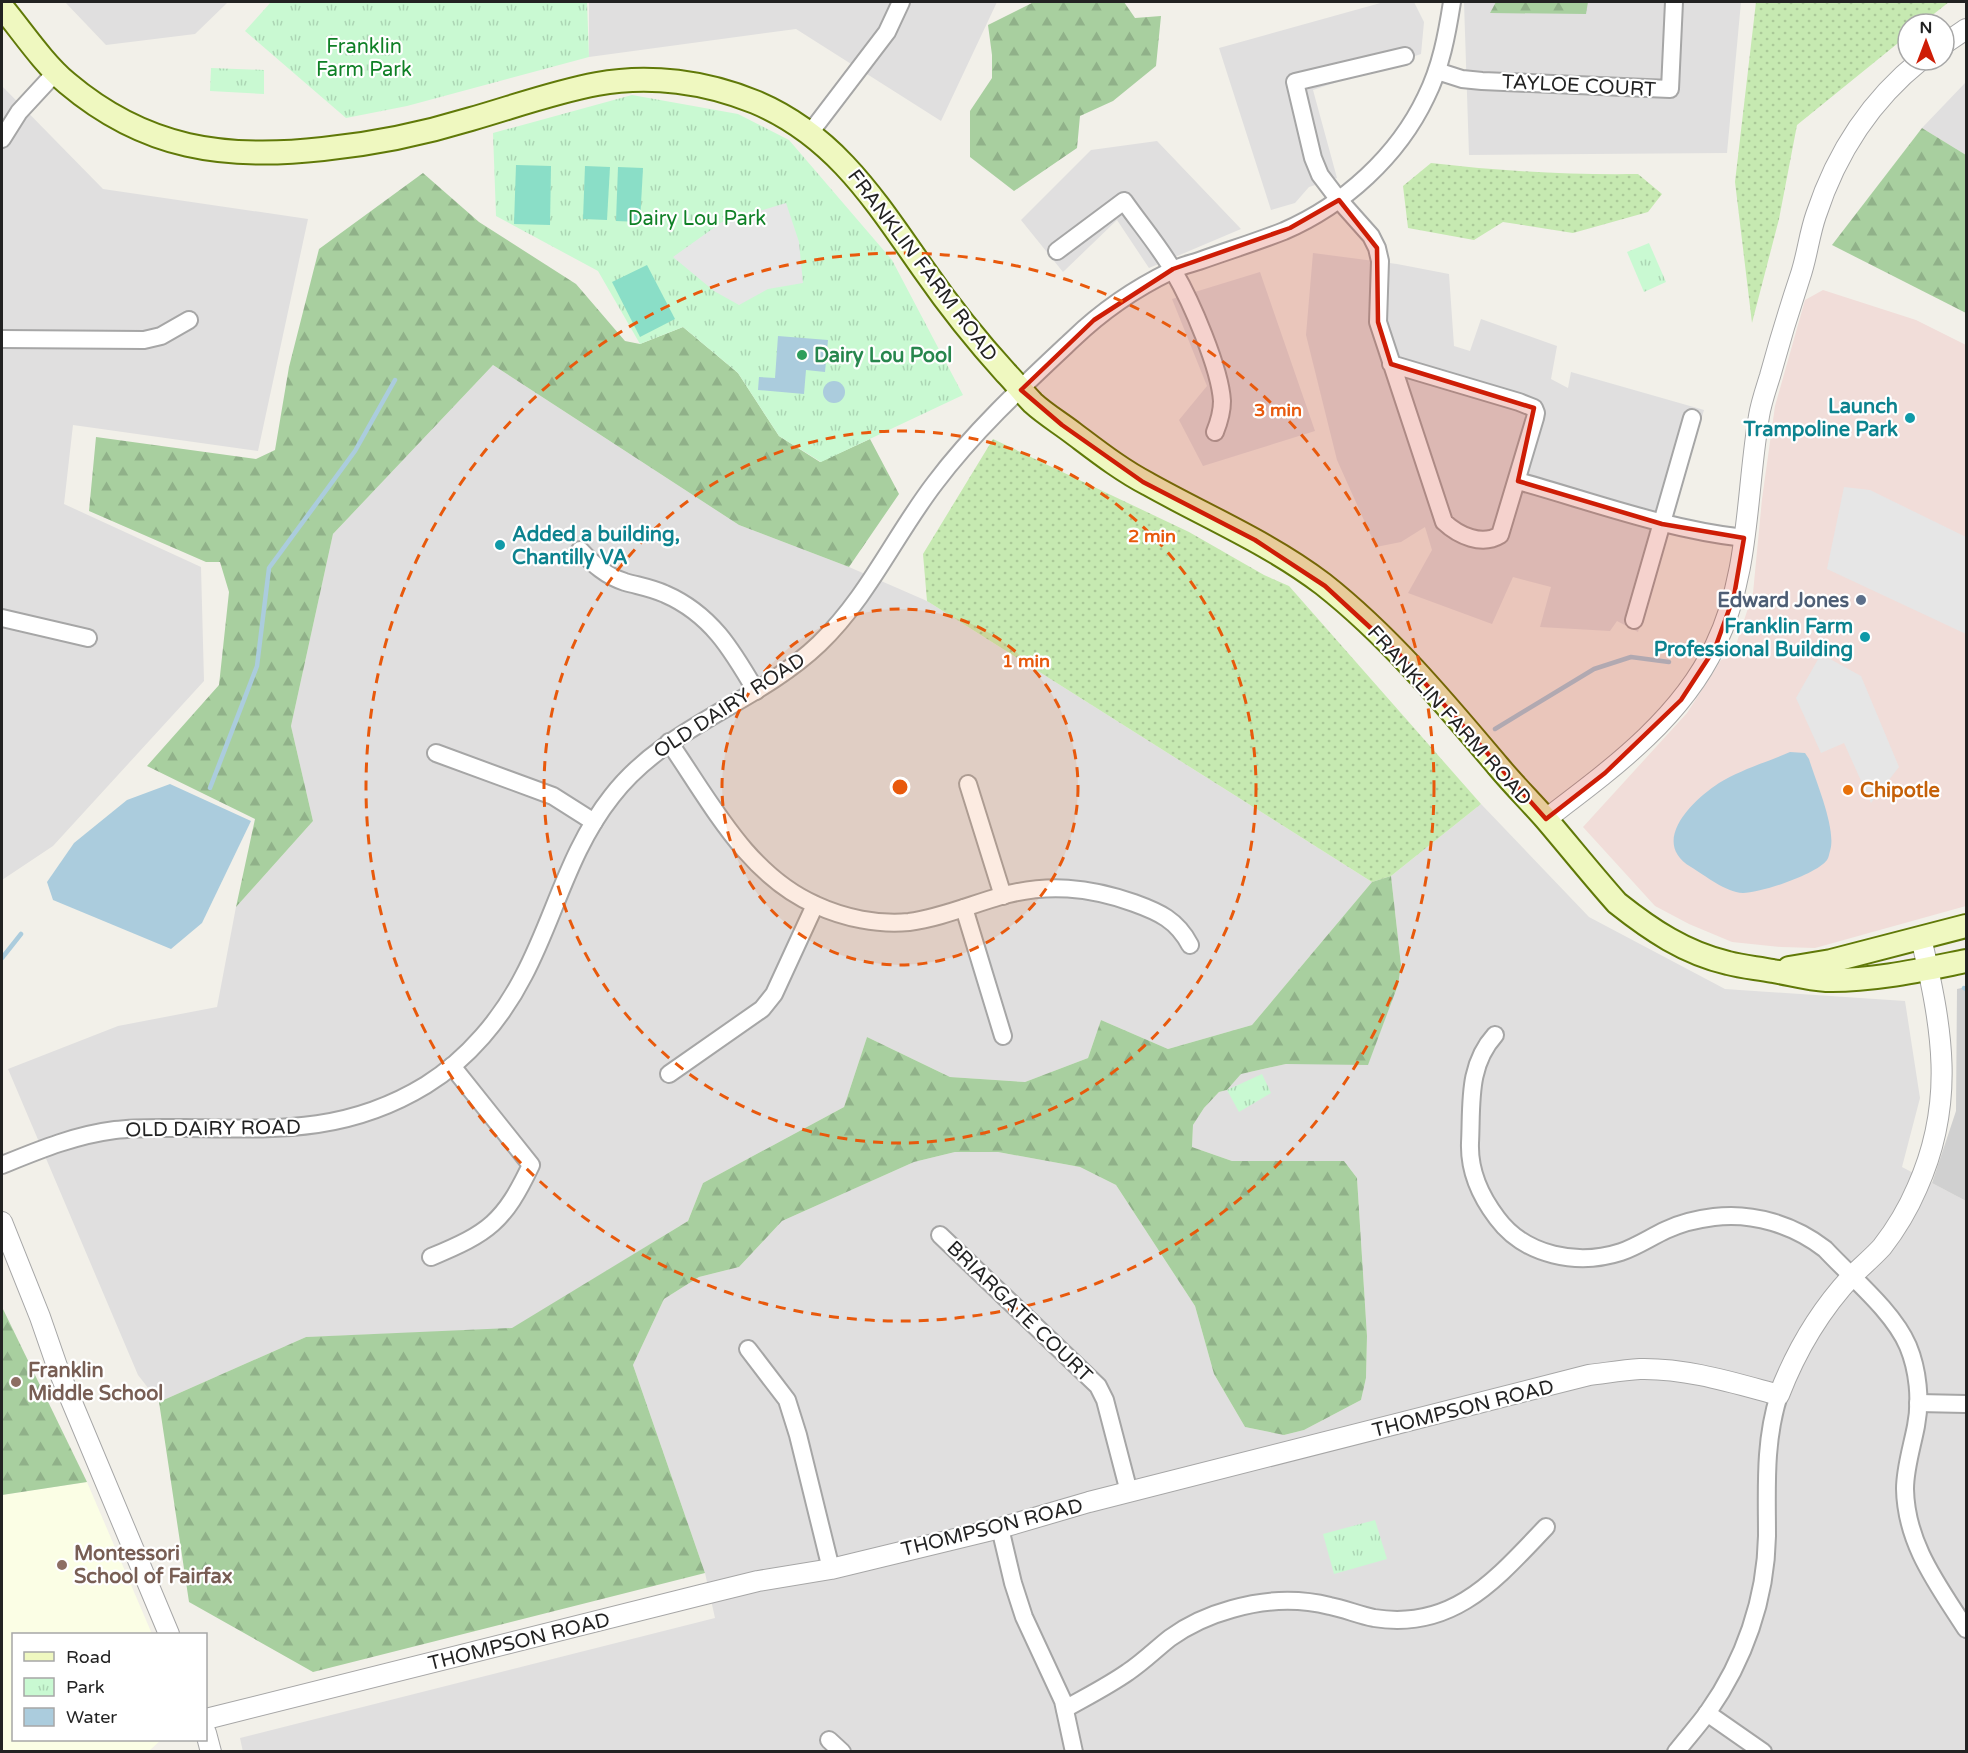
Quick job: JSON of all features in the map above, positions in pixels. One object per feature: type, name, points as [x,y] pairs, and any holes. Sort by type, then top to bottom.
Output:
[{"type":"main road","name":"FRANKLIN FARM ROAD","points":[[2,7],[64,81],[94,103],[145,131],[178,143],[213,151],[296,152],[379,142],[435,129],[603,82],[677,81],[728,92],[767,108],[810,133],[854,174],[878,203],[926,274],[972,335],[1033,402],[1054,420],[1135,477],[1292,562],[1357,613],[1447,705],[1617,903],[1648,927],[1670,941],[1700,955],[1726,963],[1826,980],[1884,975],[1966,962]]},
{"type":"main road","name":"FRANKLIN FARM ROAD","points":[[1773,971],[1831,961],[1966,926]]},
{"type":"street","points":[[810,133],[887,32],[901,2]]},
{"type":"street","name":"OLD DAIRY ROAD","points":[[2,1166],[66,1140],[111,1130],[284,1129],[342,1120],[389,1104],[423,1086],[452,1066],[475,1044],[509,1002],[526,973],[572,860],[594,822],[626,780],[669,742],[756,691],[796,664],[840,622],[861,596],[916,508],[938,479],[981,430],[1094,320],[1125,298],[1173,270],[1290,228],[1339,200],[1369,175],[1410,127],[1426,97],[1437,71],[1449,25],[1452,2]]},
{"type":"street","name":"TAYLOE COURT","points":[[1437,71],[1462,79],[1482,81],[1670,89],[1674,2]]},
{"type":"street","points":[[1391,364],[1534,408],[1535,418],[1500,535],[1493,539],[1473,538],[1453,530],[1444,522],[1391,364],[1378,322],[1380,261],[1377,248],[1371,236],[1320,175],[1313,158],[1295,82],[1405,56]]},
{"type":"street","points":[[2,139],[19,112],[56,72]]},
{"type":"street","points":[[1546,819],[1605,773],[1659,725],[1681,700],[1714,648],[1728,617],[1734,596],[1759,416],[1802,272],[1815,217],[1827,184],[1861,123],[1884,94],[1908,72]]},
{"type":"street","points":[[1057,251],[1124,201],[1173,270],[1192,306],[1218,378],[1222,401],[1221,418],[1215,432]]},
{"type":"street","points":[[2,339],[144,340],[161,336],[189,320]]},
{"type":"street","points":[[1634,620],[1692,418]]},
{"type":"street","points":[[1518,480],[1662,524],[1743,538]]},
{"type":"street","points":[[580,550],[594,566],[607,574],[624,582],[666,594],[699,614],[716,629],[730,647],[756,691]]},
{"type":"street","points":[[2,618],[88,638]]},
{"type":"street","points":[[669,742],[747,854],[767,874],[788,890],[815,905],[838,913],[882,922],[907,922],[1026,890],[1052,887],[1079,888],[1108,894],[1160,912],[1174,921],[1190,945]]},
{"type":"street","points":[[436,753],[552,796],[594,822]]},
{"type":"street","points":[[968,784],[1003,896]]},
{"type":"street","points":[[669,1074],[762,1009],[774,994],[815,905]]},
{"type":"street","points":[[964,908],[1004,1036]]},
{"type":"street","points":[[1676,1752],[1707,1713],[1728,1679],[1743,1648],[1759,1602],[1765,1569],[1767,1456],[1770,1427],[1791,1363],[1818,1318],[1851,1277],[1881,1247],[1900,1221],[1924,1173],[1934,1142],[1940,1112],[1943,1074],[1940,1029],[1921,938]]},
{"type":"street","points":[[1495,1035],[1486,1044],[1473,1076],[1470,1150],[1472,1170],[1489,1208],[1501,1224],[1517,1238],[1541,1251],[1581,1259],[1602,1257],[1623,1251],[1687,1222],[1716,1217],[1748,1217],[1778,1224],[1801,1233],[1825,1249],[1891,1317],[1903,1335],[1915,1369],[1917,1423],[1906,1468],[1905,1490],[1912,1533],[1919,1554],[1929,1572],[1966,1629]]},
{"type":"street","points":[[431,1257],[492,1225],[517,1196],[531,1165],[452,1066]]},
{"type":"street","points":[[2,1222],[58,1369],[168,1633]]},
{"type":"street","name":"BRIARGATE COURT","points":[[940,1235],[1098,1386],[1105,1400],[1129,1492]]},
{"type":"street","points":[[748,1349],[787,1400],[798,1435],[831,1569]]},
{"type":"street","name":"THOMPSON ROAD","points":[[207,1719],[758,1581],[831,1569],[1000,1528],[1129,1492],[1598,1374],[1642,1369],[1681,1372],[1724,1380],[1779,1395]]},
{"type":"street","points":[[1918,1403],[1966,1404]]},
{"type":"street","points":[[1065,1709],[1130,1671],[1185,1629],[1231,1609],[1257,1603],[1307,1601],[1375,1618],[1399,1619],[1431,1615],[1451,1608],[1492,1583],[1546,1527]]},
{"type":"street","points":[[1000,1528],[1012,1583],[1024,1617],[1050,1670],[1065,1709],[1074,1752]]},
{"type":"street","points":[[1707,1713],[1763,1752]]},
{"type":"street","points":[[207,1736],[211,1752]]},
{"type":"street","points":[[829,1740],[842,1752]]},
{"type":"highlighted area","points":[[1339,200],[1377,248],[1378,322],[1391,364],[1534,408],[1518,481],[1662,524],[1744,538],[1734,596],[1715,648],[1681,700],[1605,773],[1546,819],[1399,654],[1325,586],[1255,540],[1143,482],[1062,425],[1021,390],[1094,320],[1173,269],[1290,228]]},
{"type":"shaded area","points":[[65,2],[228,2],[195,34],[106,45]]},
{"type":"shaded area","points":[[589,2],[997,2],[941,121],[796,29],[589,57]]},
{"type":"shaded area","points":[[1384,2],[1414,2],[1424,22],[1421,54],[1313,90],[1337,178],[1309,187],[1295,203],[1271,210],[1219,48]]},
{"type":"shaded area","points":[[1464,2],[1741,2],[1727,153],[1469,155]]},
{"type":"shaded area","points":[[1966,82],[1966,155],[1922,128]]},
{"type":"shaded area","points":[[2,86],[103,189],[308,219],[258,451],[73,425],[64,504],[201,567],[204,681],[53,846],[2,880]]},
{"type":"shaded area","points":[[1157,141],[1241,229],[1149,268],[1117,220],[1063,272],[1021,220],[1091,150]]},
{"type":"shaded area","points":[[786,203],[799,242],[803,283],[768,289],[739,305],[714,291],[673,257],[722,222]]},
{"type":"shaded area","points":[[1313,253],[1397,264],[1449,274],[1454,346],[1470,351],[1481,319],[1557,346],[1551,379],[1568,388],[1571,372],[1704,410],[1638,632],[1617,621],[1610,631],[1540,627],[1551,587],[1513,577],[1492,624],[1408,593],[1432,550],[1425,527],[1401,542],[1376,547],[1337,460],[1306,335]]},
{"type":"shaded area","points":[[1260,272],[1315,431],[1203,466],[1179,420],[1207,386],[1172,299]]},
{"type":"shaded area","points":[[1823,290],[1916,320],[1966,345],[1966,906],[1815,948],[1781,947],[1732,942],[1689,924],[1655,906],[1583,827],[1687,713],[1721,660],[1732,657],[1753,593],[1762,499],[1775,406],[1805,300]]},
{"type":"shaded area","points":[[493,365],[739,525],[849,567],[927,601],[1372,882],[1252,1025],[1168,1049],[1101,1020],[1088,1058],[1025,1082],[950,1077],[867,1037],[844,1107],[703,1183],[688,1221],[512,1329],[306,1337],[159,1402],[138,1375],[8,1069],[118,1026],[217,1007],[236,907],[313,821],[291,726],[333,534]]},
{"type":"shaded area","points":[[1844,487],[1870,490],[1966,537],[1966,634],[1827,569]]},
{"type":"shaded area","points":[[1821,654],[1861,676],[1899,767],[1871,803],[1844,743],[1821,753],[1796,698]]},
{"type":"shaded area","points":[[1481,804],[1589,917],[1725,989],[1905,1001],[1920,1098],[1902,1167],[1966,1201],[1966,1751],[243,1752],[240,1738],[715,1618],[705,1573],[633,1365],[664,1299],[699,1277],[739,1267],[782,1221],[914,1162],[955,1152],[998,1152],[1080,1167],[1116,1185],[1195,1306],[1214,1374],[1245,1427],[1284,1435],[1304,1430],[1361,1400],[1366,1378],[1367,1336],[1357,1178],[1344,1161],[1232,1161],[1192,1147],[1193,1125],[1204,1108],[1219,1092],[1227,1090],[1241,1074],[1286,1064],[1368,1064],[1398,985],[1401,965],[1391,876]]},
{"type":"shaded area","points":[[1966,987],[1966,1201],[1932,1183],[1956,1111],[1957,989]]},
{"type":"shaded area","name":"Montessori School of Fairfax","points":[[87,1482],[152,1633],[12,1633],[12,1741],[160,1741],[149,1751],[2,1751],[2,1495]]},
{"type":"green space","name":"Franklin Farm Park","points":[[271,2],[587,2],[589,57],[407,106],[346,118],[245,31]]},
{"type":"green space","points":[[1034,2],[1124,2],[1135,18],[1161,16],[1156,66],[1113,101],[1080,116],[1077,148],[1014,191],[970,157],[970,111],[992,78],[988,25]]},
{"type":"green space","points":[[1496,2],[1588,2],[1586,14],[1490,13]]},
{"type":"green space","points":[[1756,2],[1949,2],[1936,12],[1896,12],[1896,45],[1797,125],[1779,219],[1752,323],[1735,182]]},
{"type":"green space","points":[[211,68],[264,70],[264,94],[210,91]]},
{"type":"green space","name":"Dairy Lou Park","points":[[632,95],[738,114],[789,140],[892,260],[963,395],[821,462],[779,436],[738,373],[683,327],[640,344],[598,271],[496,216],[493,133]]},
{"type":"green space","points":[[1922,128],[1966,155],[1966,313],[1832,245]]},
{"type":"green space","points":[[1431,163],[1534,172],[1638,174],[1662,194],[1648,212],[1573,233],[1503,222],[1474,240],[1408,228],[1403,186]]},
{"type":"green space","points":[[516,165],[551,166],[550,225],[514,224]]},
{"type":"green space","points":[[585,166],[610,167],[607,220],[583,219]]},
{"type":"green space","points":[[618,167],[643,168],[640,222],[616,221]]},
{"type":"green space","points":[[423,173],[479,222],[576,284],[625,341],[640,344],[683,327],[738,373],[779,436],[820,462],[870,439],[899,494],[849,567],[739,525],[493,365],[333,534],[291,726],[313,821],[236,907],[255,819],[147,766],[219,685],[229,592],[220,562],[206,562],[89,511],[96,437],[256,459],[275,450],[289,367],[319,249]]},
{"type":"green space","points":[[1649,243],[1666,282],[1644,292],[1627,252]]},
{"type":"green space","points":[[647,265],[675,319],[640,337],[612,282]]},
{"type":"green space","points":[[993,439],[1189,532],[1264,575],[1289,586],[1481,804],[1391,876],[1372,882],[927,601],[923,554]]},
{"type":"green space","points":[[1391,876],[1401,965],[1398,985],[1368,1065],[1286,1064],[1241,1074],[1227,1090],[1219,1092],[1204,1108],[1193,1125],[1192,1147],[1232,1161],[1344,1161],[1357,1178],[1367,1336],[1366,1378],[1361,1400],[1304,1430],[1284,1435],[1245,1427],[1214,1374],[1195,1306],[1116,1185],[1080,1167],[998,1152],[955,1152],[914,1162],[782,1221],[739,1267],[699,1277],[664,1299],[633,1365],[705,1573],[313,1672],[189,1602],[159,1402],[306,1337],[512,1328],[688,1221],[703,1183],[844,1107],[867,1037],[950,1077],[1025,1082],[1088,1058],[1101,1020],[1168,1049],[1252,1025],[1372,882]]},
{"type":"green space","points":[[1262,1074],[1271,1093],[1239,1112],[1227,1090]]},
{"type":"green space","points":[[2,1307],[87,1482],[2,1495]]},
{"type":"green space","points":[[1375,1520],[1387,1559],[1334,1574],[1323,1534]]},
{"type":"water","name":"Dairy Lou Pool","points":[[778,336],[828,340],[825,372],[806,370],[804,394],[758,390],[759,377],[775,378]]},
{"type":"water","name":"Dairy Lou Pool","points":[[834,381],[842,384],[845,392],[842,400],[834,403],[826,400],[823,392],[826,384]]},
{"type":"water","points":[[1790,752],[1805,753],[1809,759],[1831,831],[1827,860],[1812,871],[1788,882],[1743,893],[1729,890],[1716,883],[1679,857],[1674,846],[1679,822],[1698,800],[1727,778]]},
{"type":"water","points":[[170,784],[251,821],[202,923],[171,949],[53,900],[47,882],[74,843],[127,800]]},
{"type":"waterway","points":[[210,788],[257,666],[269,568],[355,451],[395,380]]},
{"type":"waterway","points":[[1495,729],[1594,669],[1631,657],[1669,662]]},
{"type":"waterway","points":[[2,958],[21,934]]},
{"type":"place","name":"Dairy Lou Pool","points":[[802,355]]},
{"type":"place","name":"Launch Trampoline Park","points":[[1910,418]]},
{"type":"place","name":"Added a building, Chantilly VA","points":[[500,545]]},
{"type":"place","name":"Edward Jones","points":[[1861,600]]},
{"type":"place","name":"Franklin Farm Professional Building","points":[[1865,637]]},
{"type":"place","name":"Chipotle","points":[[1848,790]]},
{"type":"place","name":"Franklin Middle School","points":[[16,1382]]},
{"type":"place","name":"Montessori School of Fairfax","points":[[62,1565]]}]
